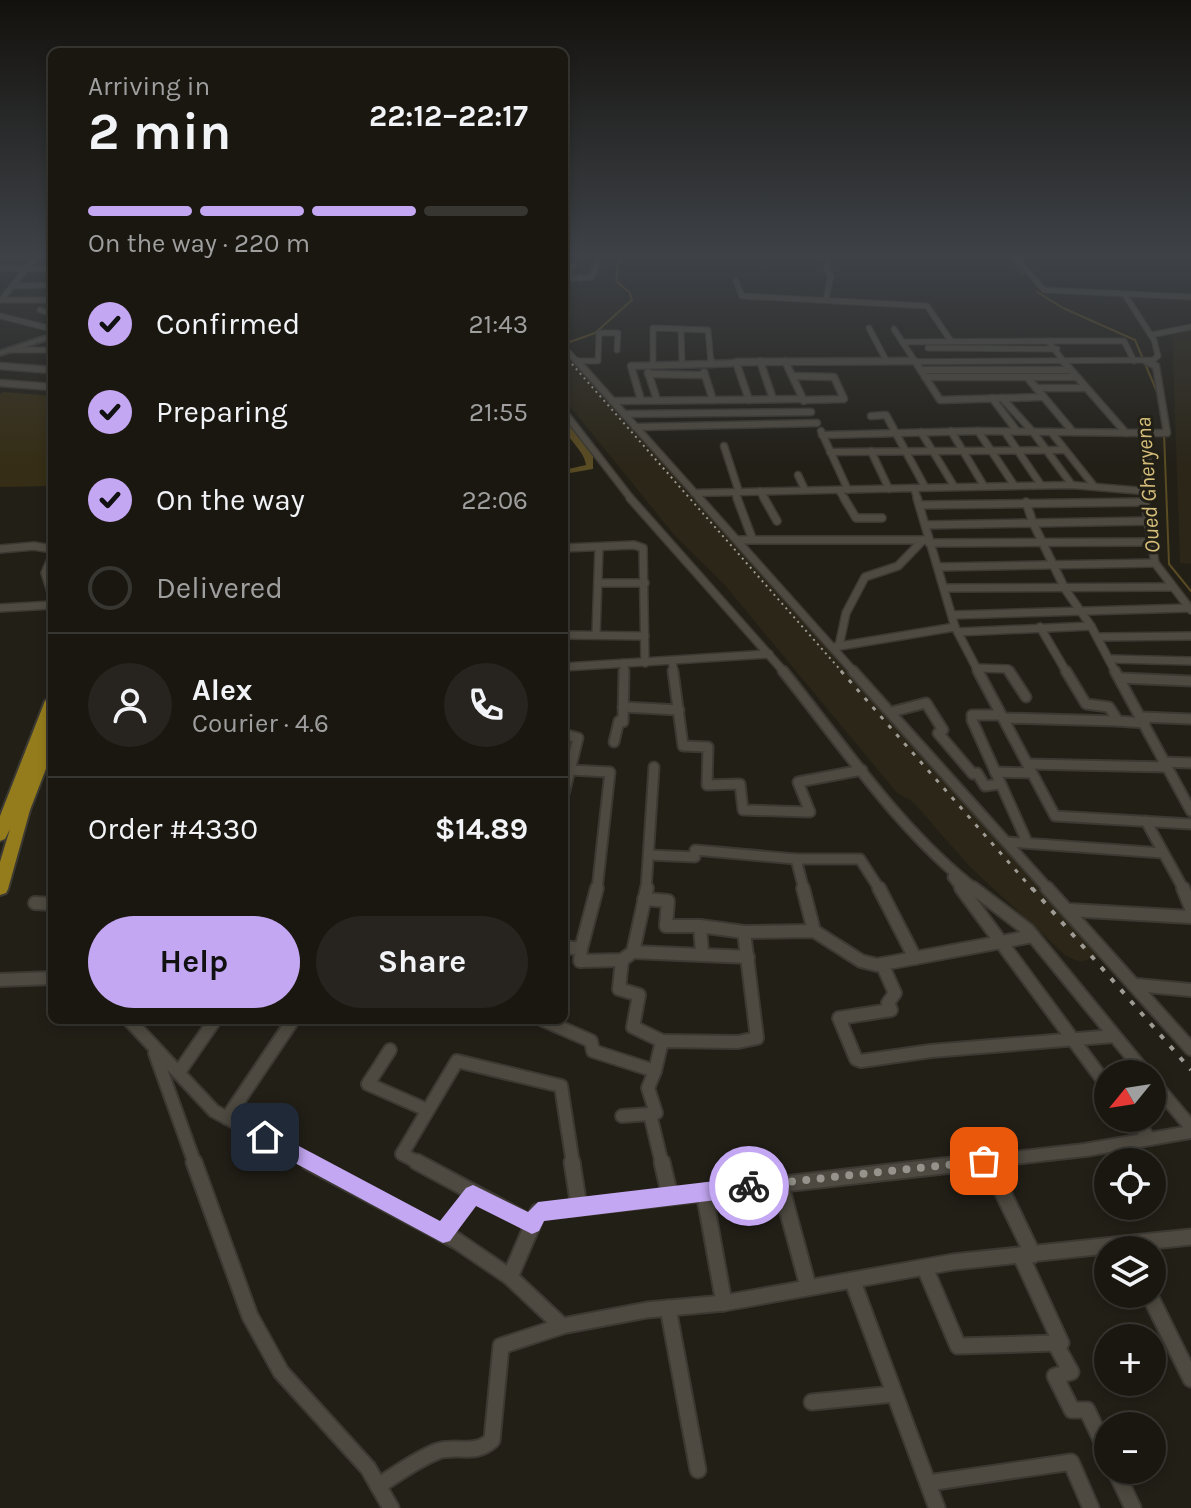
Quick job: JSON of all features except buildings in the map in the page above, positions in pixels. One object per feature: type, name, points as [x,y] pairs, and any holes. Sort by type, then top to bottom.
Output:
[{"type":"main road","points":[[0,835],[48,711]]},
{"type":"main road","points":[[0,889],[23,810],[48,745]]},
{"type":"street","points":[[28,323],[48,328]]},
{"type":"street","points":[[940,323],[951,341]]},
{"type":"street","points":[[641,400],[631,367],[653,364],[886,360],[1140,361],[1158,356],[1143,323]]},
{"type":"street","points":[[1151,335],[1191,327]]},
{"type":"street","points":[[653,364],[653,328],[708,330],[711,364]]},
{"type":"street","points":[[869,328],[886,360]]},
{"type":"street","points":[[681,329],[682,364]]},
{"type":"street","points":[[894,329],[940,400],[1043,397]]},
{"type":"street","points":[[577,361],[598,361],[599,333],[618,333],[617,350]]},
{"type":"street","points":[[0,353],[48,337]]},
{"type":"street","points":[[822,435],[951,431],[1164,433],[1162,383],[1156,366],[1140,361],[1124,341],[951,341],[903,345]]},
{"type":"street","points":[[1044,341],[1057,349],[1069,370],[1126,433]]},
{"type":"street","points":[[903,345],[1057,349]]},
{"type":"street","points":[[9,350],[48,350]]},
{"type":"street","points":[[568,351],[694,493],[837,646],[891,712],[1189,1045]]},
{"type":"street","points":[[760,361],[773,399]]},
{"type":"street","points":[[785,361],[817,423],[856,518],[882,518]]},
{"type":"street","points":[[735,363],[749,400]]},
{"type":"street","points":[[645,365],[657,400]]},
{"type":"street","points":[[702,365],[713,400]]},
{"type":"street","points":[[0,366],[48,372]]},
{"type":"street","points":[[921,370],[1069,370]]},
{"type":"street","points":[[648,374],[705,375]]},
{"type":"street","points":[[38,385],[48,376]]},
{"type":"street","points":[[612,401],[844,399],[834,377],[793,376]]},
{"type":"street","points":[[925,377],[1075,377]]},
{"type":"street","points":[[1027,377],[1073,432]]},
{"type":"street","points":[[0,383],[48,386]]},
{"type":"street","points":[[1036,388],[1084,388]]},
{"type":"street","points":[[992,398],[1017,431]]},
{"type":"street","points":[[1002,398],[1033,432],[1072,485]]},
{"type":"street","points":[[695,400],[700,413]]},
{"type":"street","points":[[624,414],[811,412]]},
{"type":"street","points":[[726,413],[730,425]]},
{"type":"street","points":[[871,416],[886,415],[925,487]]},
{"type":"street","points":[[568,417],[653,528],[684,555],[948,869],[1094,1069]]},
{"type":"street","points":[[635,427],[817,423]]},
{"type":"street","points":[[951,431],[984,486]]},
{"type":"street","points":[[978,431],[1014,485]]},
{"type":"street","points":[[921,432],[954,486]]},
{"type":"street","points":[[1005,432],[1041,485]]},
{"type":"street","points":[[1051,432],[1094,486]]},
{"type":"street","points":[[1150,433],[1149,466],[1143,491],[1151,521],[1155,563],[1190,609]]},
{"type":"street","points":[[864,434],[889,489]]},
{"type":"street","points":[[724,446],[752,538]]},
{"type":"street","points":[[830,452],[1065,450]]},
{"type":"street","points":[[798,475],[805,490]]},
{"type":"street","points":[[694,493],[1014,485],[1094,486],[1143,491]]},
{"type":"street","points":[[914,488],[926,525],[927,541],[946,588],[957,629],[1049,808],[1061,819],[1191,824]]},
{"type":"street","points":[[760,491],[777,521]]},
{"type":"street","points":[[1026,502],[1065,589],[1100,637],[1191,811]]},
{"type":"street","points":[[921,505],[1146,502]]},
{"type":"street","points":[[926,525],[1151,521]]},
{"type":"street","points":[[738,540],[1151,542]]},
{"type":"street","points":[[837,646],[846,613],[865,577],[898,566],[927,541]]},
{"type":"street","points":[[568,548],[634,545],[643,548],[645,663]]},
{"type":"street","points":[[0,549],[34,546],[48,548]]},
{"type":"street","points":[[596,635],[599,547]]},
{"type":"street","points":[[938,567],[1155,563]]},
{"type":"street","points":[[598,583],[645,583]]},
{"type":"street","points":[[946,588],[1171,587]]},
{"type":"street","points":[[0,608],[48,605]]},
{"type":"street","points":[[952,615],[1190,609]]},
{"type":"street","points":[[837,646],[957,629],[1091,626]]},
{"type":"street","points":[[1040,627],[1083,701],[1088,705],[1110,708],[1118,721]]},
{"type":"street","points":[[568,635],[645,636]]},
{"type":"street","points":[[1100,637],[1191,636]]},
{"type":"street","points":[[568,667],[769,654]]},
{"type":"street","points":[[1111,659],[1191,661]]},
{"type":"street","points":[[672,661],[683,746],[708,747],[707,785],[740,784],[743,810],[810,812],[798,782],[862,770]]},
{"type":"street","points":[[614,742],[619,721],[623,722],[624,663]]},
{"type":"street","points":[[976,668],[1008,669],[1026,697]]},
{"type":"street","points":[[1121,678],[1191,681]]},
{"type":"street","points":[[891,712],[926,703],[943,730],[938,733],[973,774],[977,773],[985,786],[1000,784]]},
{"type":"street","points":[[623,707],[679,710]]},
{"type":"street","points":[[1027,842],[972,715],[1118,721],[1191,719]]},
{"type":"street","points":[[568,735],[578,738],[568,763],[610,772],[600,878],[580,961],[622,960],[633,952],[702,953]]},
{"type":"street","points":[[995,772],[1029,768],[1191,763]]},
{"type":"street","points":[[633,952],[650,855],[654,767]]},
{"type":"street","points":[[1146,821],[1175,869],[1191,908]]},
{"type":"street","points":[[1008,842],[1163,853]]},
{"type":"street","points":[[650,855],[695,857],[695,850],[796,859],[860,859],[867,865],[915,958]]},
{"type":"street","points":[[796,859],[814,931]]},
{"type":"street","points":[[948,869],[1033,936],[1134,1060]]},
{"type":"street","points":[[644,899],[668,901],[666,926],[700,926],[744,932],[814,931],[861,961],[882,964],[1033,936]]},
{"type":"street","points":[[35,903],[48,904]]},
{"type":"street","points":[[1069,910],[1191,917]]},
{"type":"street","points":[[700,926],[702,956],[748,957]]},
{"type":"street","points":[[622,960],[619,989],[639,995],[633,1027],[662,1041],[755,1041],[758,1035],[744,932]]},
{"type":"street","points":[[568,947],[581,949]]},
{"type":"street","points":[[882,964],[895,993],[888,1003],[891,1010],[839,1018],[850,1048],[861,1061],[931,1051],[1114,1036]]},
{"type":"street","points":[[0,980],[48,978]]},
{"type":"street","points":[[1136,985],[1191,990]]},
{"type":"street","points":[[132,1024],[214,1111],[443,1234],[510,1277],[562,1326]]},
{"type":"street","points":[[179,1072],[212,1024]]},
{"type":"street","points":[[227,1118],[290,1024]]},
{"type":"street","points":[[552,1024],[591,1041],[593,1051],[655,1071]]},
{"type":"street","points":[[622,1116],[656,1113],[648,1088],[662,1041]]},
{"type":"street","points":[[154,1050],[250,1316],[281,1372],[368,1468],[391,1508]]},
{"type":"street","points":[[390,1050],[368,1084],[427,1110]]},
{"type":"street","points":[[532,1224],[473,1195],[402,1154],[457,1061],[561,1086],[579,1207]]},
{"type":"street","points":[[510,1277],[538,1212],[987,1161],[1150,1139],[1191,1130],[1166,1099]]},
{"type":"street","points":[[650,1114],[670,1196]]},
{"type":"street","points":[[1144,1132],[1150,1139]]},
{"type":"street","points":[[925,1268],[958,1346],[1061,1343],[1027,1255],[1017,1215],[1009,1208],[987,1161]]},
{"type":"street","points":[[780,1183],[808,1286]]},
{"type":"street","points":[[704,1192],[724,1303]]},
{"type":"street","points":[[443,1234],[473,1195]]},
{"type":"street","points":[[1166,1241],[1191,1237]]},
{"type":"street","points":[[378,1486],[441,1450],[479,1451],[487,1446],[492,1440],[501,1346],[562,1326],[668,1308],[724,1303],[925,1268],[1094,1250]]},
{"type":"street","points":[[853,1282],[937,1508]]},
{"type":"street","points":[[668,1308],[698,1470]]},
{"type":"street","points":[[1156,1308],[1191,1379]]},
{"type":"street","points":[[1055,1343],[1071,1372],[1055,1376],[1072,1410],[1087,1410],[1094,1425]]},
{"type":"street","points":[[812,1402],[894,1394]]},
{"type":"street","points":[[928,1483],[1071,1462],[1091,1508]]},
{"type":"street","points":[[1122,1484],[1133,1508]]},
{"type":"shaded area","points":[[1172,329],[1191,330],[1191,564],[1180,563]]},
{"type":"shaded area","points":[[568,355],[1102,955],[1080,962],[1066,956],[970,867],[913,802],[897,793],[723,583],[675,536],[568,404]]},
{"type":"shaded area","points":[[0,394],[48,396],[48,486],[0,487]]},
{"type":"waterway","points":[[568,343],[595,333],[606,323]]},
{"type":"waterway","name":"Oued Gheryena","points":[[1098,323],[1135,340],[1157,392],[1164,433],[1169,564],[1191,591]]},
{"type":"waterway","points":[[568,429],[589,456],[590,467],[568,471]]},
{"type":"railway","points":[[568,360],[843,673]]},
{"type":"railway","points":[[841,671],[1033,890]]},
{"type":"railway","points":[[1032,888],[1191,1070]]},
{"type":"way so far","points":[[749,1186],[984,1161]]},
{"type":"route","points":[[265,1137],[443,1234],[473,1195],[532,1224],[538,1212],[749,1186]]}]
